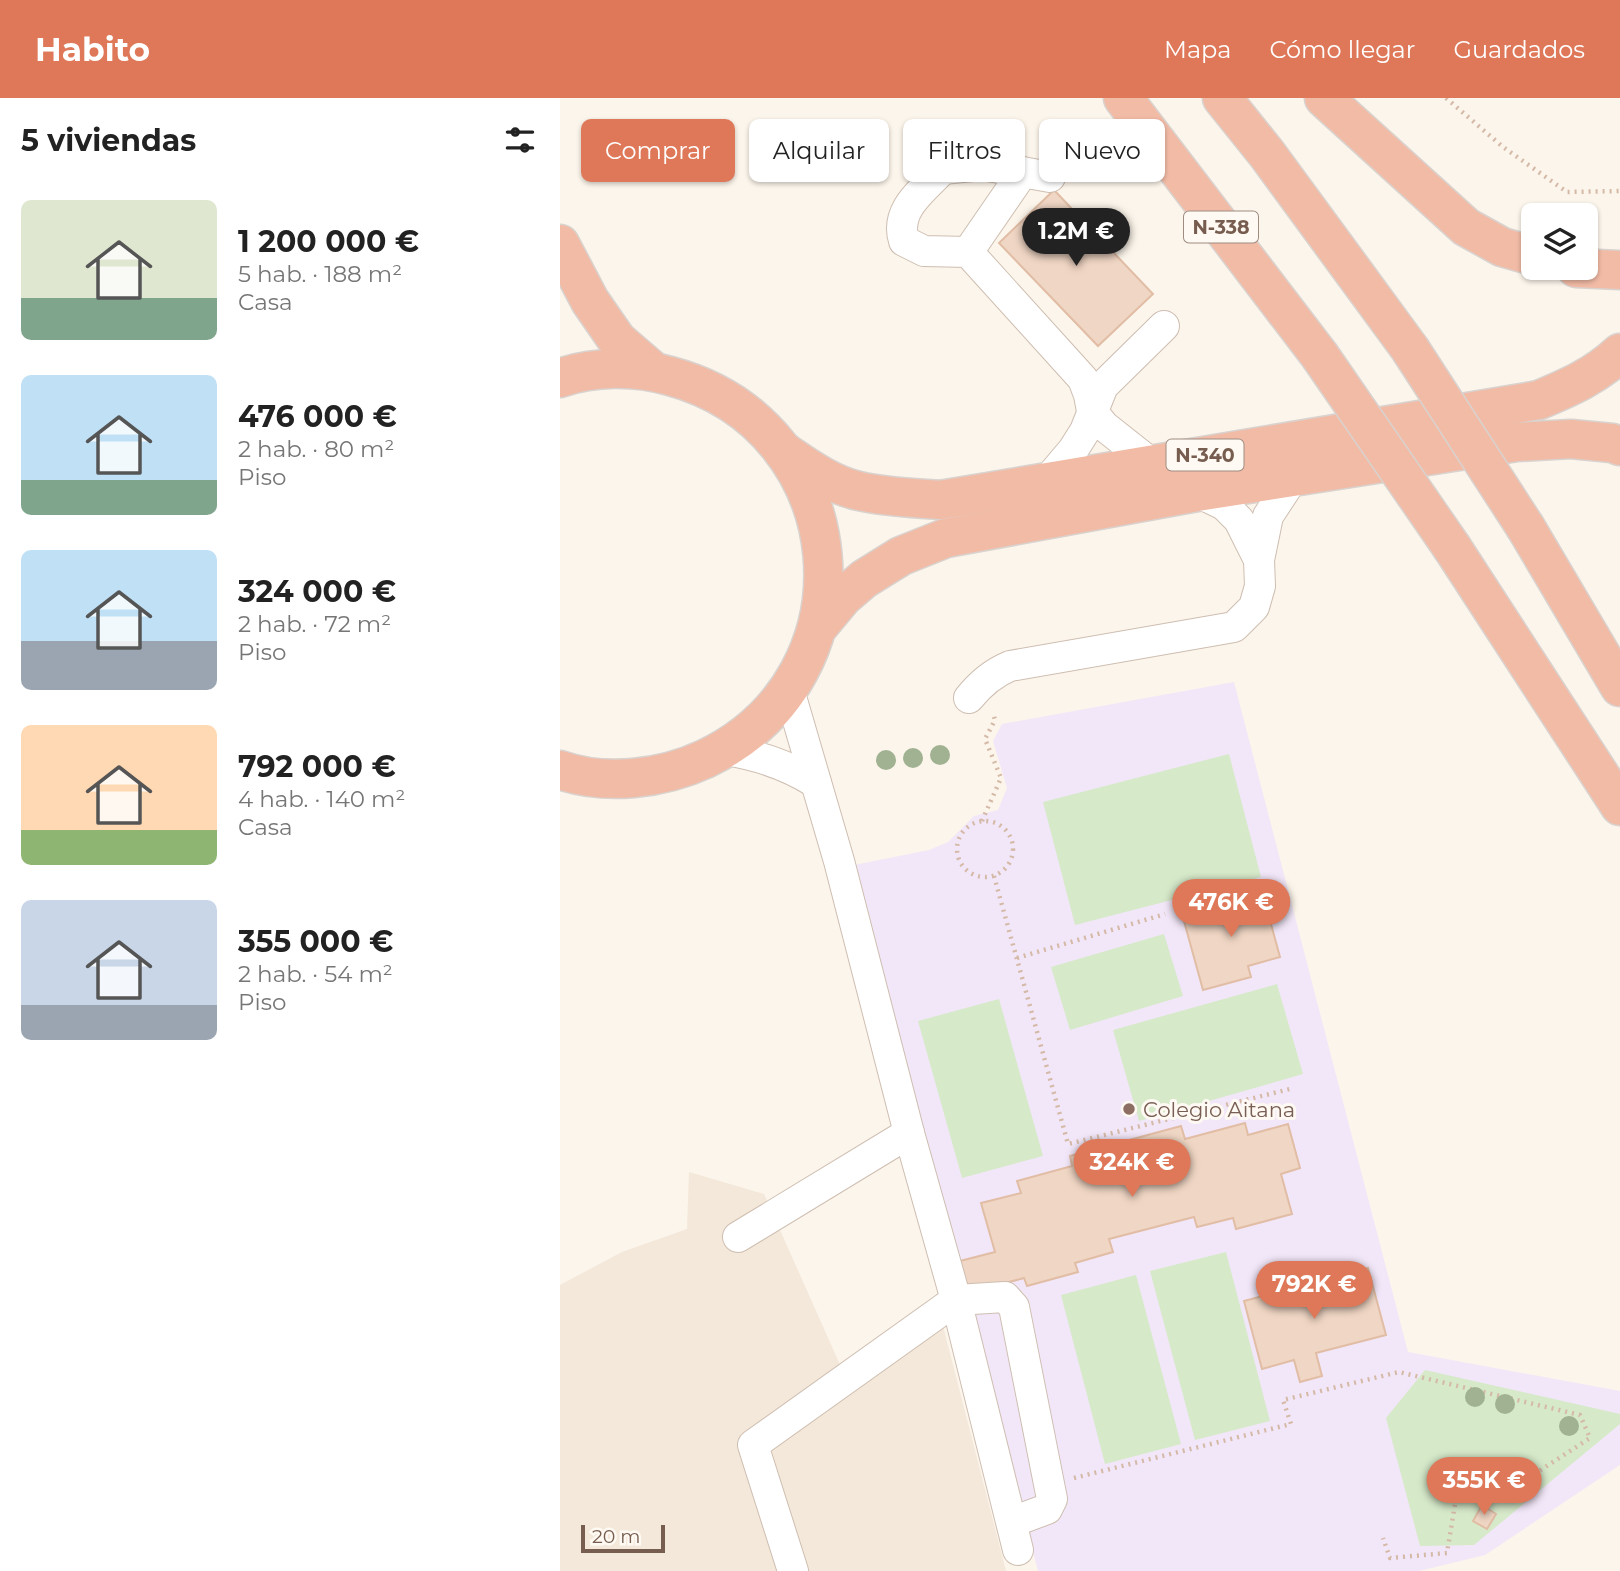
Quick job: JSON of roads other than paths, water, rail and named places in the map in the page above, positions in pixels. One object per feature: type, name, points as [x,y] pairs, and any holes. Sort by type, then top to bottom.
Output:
[{"type":"highway","name":"N-338","points":[[1123,98],[1320,356],[1453,549],[1620,806]]},
{"type":"highway","points":[[1222,98],[1267,154],[1410,349],[1526,528],[1620,687]]},
{"type":"highway","points":[[1324,98],[1466,226],[1502,247],[1521,253]]},
{"type":"highway","points":[[560,244],[590,302],[617,340],[653,371]]},
{"type":"highway","points":[[1598,270],[1620,271]]},
{"type":"highway","name":"N-340","points":[[786,453],[814,472],[856,491],[940,500],[1539,400],[1581,383],[1604,368],[1620,353]]},
{"type":"highway","name":"N-340","points":[[560,378],[611,369],[653,371],[692,382],[728,399],[760,424],[786,453],[805,485],[818,519],[824,555],[824,592],[818,627],[806,660],[789,690],[770,713],[748,733],[724,750],[688,767],[649,777],[608,779],[560,770]]},
{"type":"highway","name":"N-340","points":[[818,627],[843,597],[864,579],[901,556],[946,538],[1197,492],[1517,442],[1571,439],[1620,446]]},
{"type":"lane","points":[[968,252],[1037,175],[982,166],[943,169],[905,211],[900,228],[904,241],[924,251],[968,252],[1083,379],[1092,411],[1104,426],[1152,464]]},
{"type":"lane","points":[[1046,482],[1085,431],[1103,386],[1164,326]]},
{"type":"lane","points":[[977,689],[996,672],[1010,666],[1234,627],[1254,607],[1260,586],[1259,560],[1268,516],[1293,478]]},
{"type":"lane","points":[[1197,492],[1224,505],[1239,520],[1259,560]]},
{"type":"lane","points":[[789,690],[839,861],[909,1133],[956,1300],[1015,1536],[1046,1509],[1052,1499],[1014,1307],[1005,1297],[956,1300],[753,1445],[793,1571]]},
{"type":"lane","points":[[724,750],[747,753],[794,769],[816,783]]},
{"type":"lane","points":[[738,1237],[909,1133]]},
{"type":"place","name":"Colegio Aitana","points":[[1129,1109]]}]
